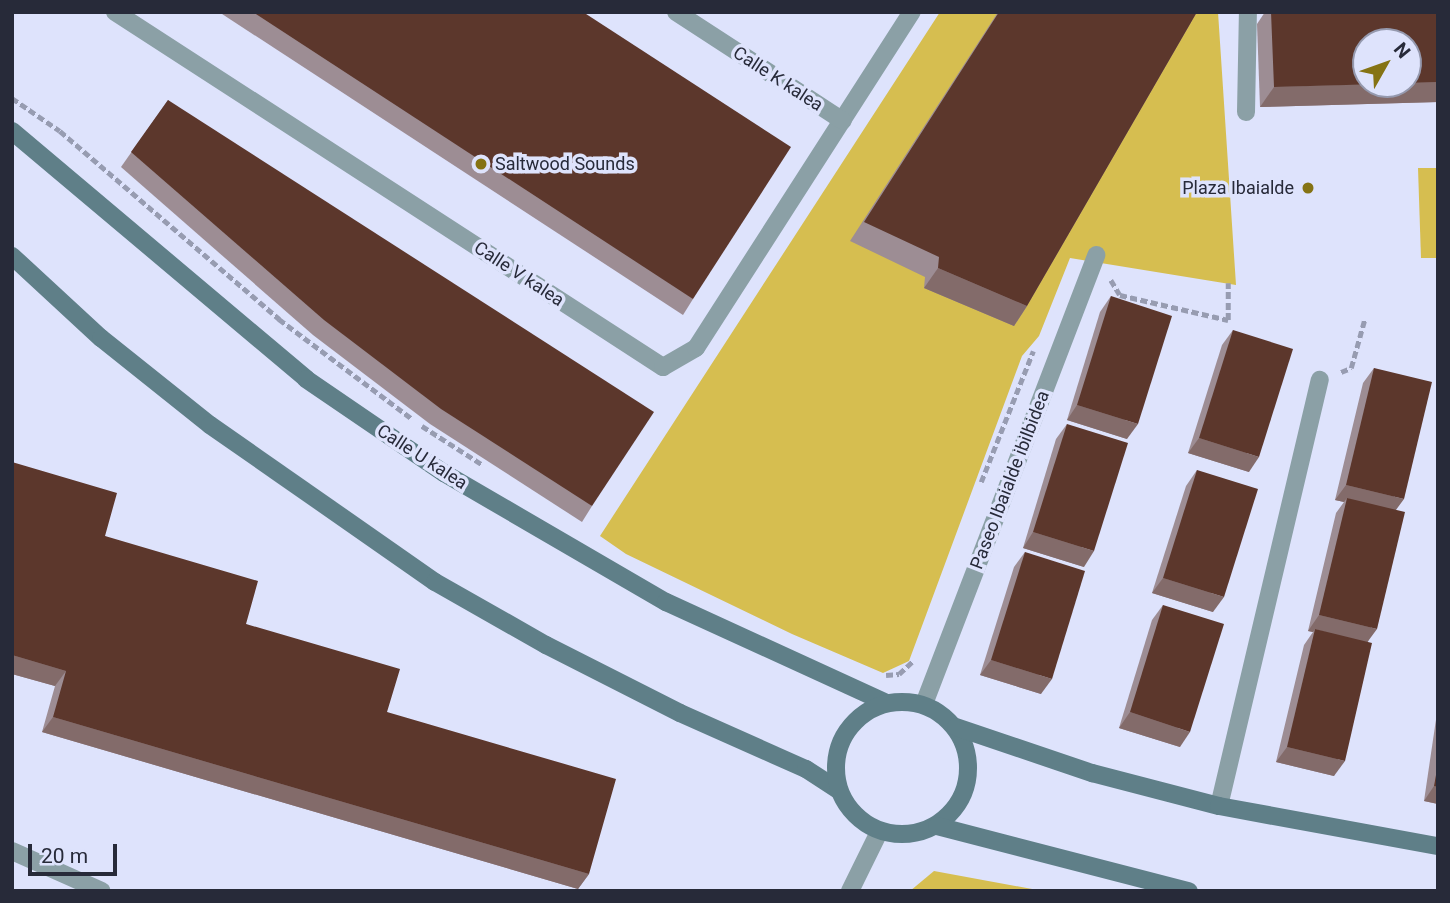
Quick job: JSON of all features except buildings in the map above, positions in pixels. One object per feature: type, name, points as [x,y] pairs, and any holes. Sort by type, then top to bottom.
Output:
[{"type":"street","name":"Calle V kalea","points":[[115,12],[663,367],[696,348],[843,121]]},
{"type":"street","name":"Calle K kalea","points":[[676,12],[843,121],[912,12]]},
{"type":"street","points":[[1246,112],[1248,12]]},
{"type":"street","name":"Calle U kalea","points":[[12,131],[306,379],[444,473],[666,602],[884,702]]},
{"type":"street","name":"Paseo Ibaialde ibilbidea","points":[[924,704],[1096,255]]},
{"type":"street","points":[[12,257],[101,338],[210,425],[435,582],[546,645],[680,713],[806,769],[837,789],[852,813],[879,832],[914,834],[937,826],[954,811],[967,786],[968,756],[956,727]]},
{"type":"street","points":[[1219,806],[1320,380]]},
{"type":"street","points":[[837,789],[835,756],[851,722],[884,702],[924,704],[956,727],[1092,774],[1219,806],[1438,846]]},
{"type":"street","points":[[937,826],[1189,891]]},
{"type":"street","points":[[850,891],[879,832]]},
{"type":"street","points":[[12,851],[102,891]]},
{"type":"path","name":"Calle U kalea","points":[[12,98],[60,131],[325,355],[487,468]]},
{"type":"path","points":[[1320,380],[1351,368],[1365,318]]},
{"type":"shaded area","points":[[940,12],[1218,12],[1236,285],[1070,258],[1039,336],[1022,356],[909,661],[883,673],[792,634],[626,554],[600,536]]},
{"type":"shaded area","points":[[1418,168],[1438,168],[1438,258],[1421,258]]},
{"type":"shaded area","points":[[934,871],[1043,891],[910,891]]},
{"type":"place","name":"Saltwood Sounds","points":[[481,164]]},
{"type":"place","name":"Plaza Ibaialde","points":[[1308,188]]}]
